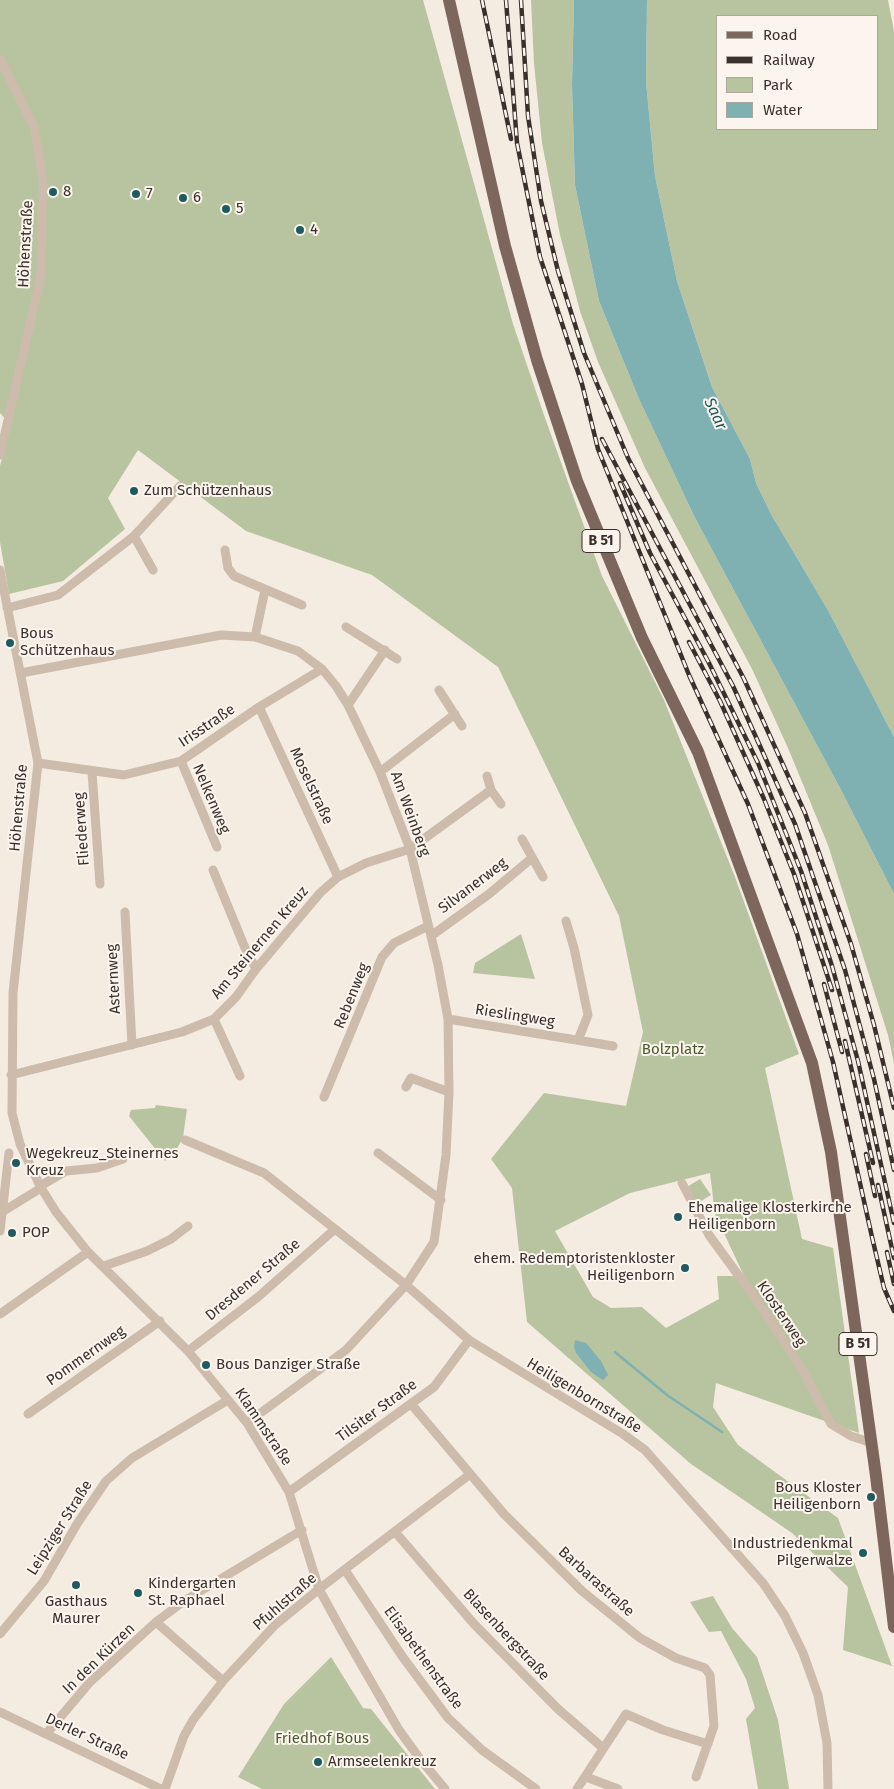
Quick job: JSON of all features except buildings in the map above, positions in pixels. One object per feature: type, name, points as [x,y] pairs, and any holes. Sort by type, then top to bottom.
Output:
[{"type":"main road","name":"B 51","points":[[449,0],[505,246],[537,360],[578,481],[642,638],[698,752],[812,1063],[831,1152],[872,1443],[894,1627]]},
{"type":"street","name":"Höhenstraße","points":[[0,59],[34,127],[43,180],[41,276],[0,455]]},
{"type":"street","points":[[7,608],[58,595],[134,536],[180,486]]},
{"type":"street","points":[[134,536],[153,570]]},
{"type":"street","points":[[225,550],[228,568],[234,576],[302,605]]},
{"type":"street","name":"Höhenstraße","points":[[0,570],[38,764],[13,993],[12,1113]]},
{"type":"street","points":[[255,637],[265,590]]},
{"type":"street","points":[[346,627],[397,659]]},
{"type":"street","name":"Am Weinberg","points":[[21,673],[221,635],[255,637],[298,651],[322,669],[348,705],[380,772],[410,849],[431,936],[448,1019],[450,1092],[446,1155],[434,1242],[406,1284],[346,1350],[247,1423]]},
{"type":"street","points":[[348,705],[384,650]]},
{"type":"street","name":"Irisstraße","points":[[38,764],[124,775],[181,761],[259,707],[322,669]]},
{"type":"street","points":[[439,690],[462,726]]},
{"type":"street","name":"Moselstraße","points":[[259,707],[338,877]]},
{"type":"street","points":[[380,772],[455,714]]},
{"type":"street","name":"Nelkenweg","points":[[181,761],[217,847]]},
{"type":"street","name":"Fliederweg","points":[[92,772],[100,884]]},
{"type":"street","points":[[487,776],[491,790],[501,804]]},
{"type":"street","name":"Am Steinernen Kreuz","points":[[11,1075],[182,1032],[214,1019],[236,997],[256,969],[320,893],[338,877],[366,863],[410,849],[491,790]]},
{"type":"street","points":[[522,839],[543,878]]},
{"type":"street","name":"Silvanerweg","points":[[431,936],[489,894],[532,858]]},
{"type":"street","points":[[213,870],[245,948],[256,969]]},
{"type":"street","name":"Asternweg","points":[[124,912],[132,1045]]},
{"type":"street","points":[[566,921],[574,948],[588,1015],[578,1040]]},
{"type":"street","name":"Rebenweg","points":[[324,1097],[382,958],[394,943],[428,926]]},
{"type":"street","points":[[214,1019],[240,1076]]},
{"type":"street","name":"Rieslingweg","points":[[448,1019],[613,1046]]},
{"type":"street","points":[[406,1088],[411,1078],[450,1092]]},
{"type":"street","name":"Klammstraße","points":[[12,1113],[20,1144],[41,1187],[56,1212],[88,1252],[160,1321],[247,1423],[289,1492],[319,1589],[399,1730],[420,1759],[446,1789]]},
{"type":"street","name":"Heiligenbornstraße","points":[[185,1140],[264,1173],[406,1284],[469,1340],[623,1434],[645,1450],[763,1583],[789,1622],[812,1676],[823,1719],[828,1763],[828,1789]]},
{"type":"street","points":[[0,1231],[9,1153]]},
{"type":"street","points":[[378,1153],[441,1200]]},
{"type":"street","points":[[1,1218],[41,1187],[66,1171],[97,1168],[123,1159]]},
{"type":"street","name":"Klosterweg","points":[[682,1183],[709,1235],[803,1371],[831,1424],[851,1436],[872,1443]]},
{"type":"street","points":[[104,1266],[147,1251],[188,1226]]},
{"type":"street","name":"Dresdener Straße","points":[[188,1352],[258,1297],[335,1230]]},
{"type":"street","points":[[0,1314],[88,1252]]},
{"type":"street","name":"Pommernweg","points":[[28,1414],[160,1321]]},
{"type":"street","name":"Tilsiter Straße","points":[[289,1492],[412,1405],[434,1387],[469,1340]]},
{"type":"street","name":"Leipziger Straße","points":[[0,1634],[44,1581],[106,1481],[132,1458],[228,1400]]},
{"type":"street","name":"Barbarastraße","points":[[412,1405],[469,1475],[504,1514],[582,1591],[623,1626],[656,1648],[676,1658],[705,1668],[710,1675],[714,1726],[696,1777]]},
{"type":"street","name":"Pfuhlstraße","points":[[165,1789],[188,1728],[223,1681],[275,1625],[319,1589],[469,1475]]},
{"type":"street","name":"In den Kürzen","points":[[47,1733],[90,1682],[156,1622],[184,1601],[302,1530]]},
{"type":"street","name":"Blasenbergstraße","points":[[396,1532],[474,1624],[558,1709],[603,1748]]},
{"type":"street","name":"Elisabethenstraße","points":[[345,1570],[402,1656],[448,1718],[482,1750],[536,1789]]},
{"type":"street","points":[[156,1622],[223,1681]]},
{"type":"street","name":"Derler Straße","points":[[0,1712],[162,1789]]},
{"type":"street","points":[[577,1789],[626,1714],[663,1730],[708,1744]]},
{"type":"street","points":[[586,1777],[618,1789]]},
{"type":"green space","name":"Bolzplatz","points":[[0,0],[423,0],[513,324],[545,418],[602,576],[664,700],[735,877],[799,1054],[765,1068],[802,1239],[833,1248],[859,1433],[716,1383],[713,1407],[738,1445],[838,1518],[892,1666],[843,1650],[848,1587],[792,1533],[691,1464],[527,1322],[512,1188],[491,1159],[544,1093],[626,1106],[643,1032],[619,916],[498,667],[372,575],[246,531],[138,450],[108,498],[125,529],[63,581],[9,594],[0,542],[0,466],[10,424],[0,413]],"holes":[[[710,1173],[715,1214],[744,1276],[717,1276],[719,1299],[666,1328],[642,1307],[611,1308],[593,1297],[555,1231],[630,1193]]]},
{"type":"green space","points":[[531,0],[574,0],[572,85],[575,185],[599,301],[639,399],[694,516],[840,788],[894,894],[894,1063],[888,1035],[828,845],[788,748],[752,669],[645,468],[598,362],[580,311],[560,235],[542,143],[534,63]]},
{"type":"green space","points":[[647,0],[888,0],[894,31],[894,737],[829,612],[771,514],[756,483],[750,459],[712,387],[677,281],[655,176],[646,82]]},
{"type":"green space","points":[[521,934],[535,979],[473,973],[475,963]]},
{"type":"green space","points":[[156,1105],[187,1109],[183,1137],[177,1149],[165,1161],[129,1116],[131,1110],[155,1108]]},
{"type":"green space","points":[[700,1179],[711,1195],[698,1203],[687,1187]]},
{"type":"green space","points":[[713,1596],[732,1628],[757,1657],[778,1720],[789,1789],[758,1789],[746,1719],[755,1708],[746,1679],[721,1631],[709,1632],[690,1602]]},
{"type":"green space","name":"Friedhof Bous","points":[[331,1657],[363,1708],[371,1709],[435,1789],[262,1789],[238,1777],[284,1704]]},
{"type":"water","name":"Saar","points":[[574,0],[647,0],[646,82],[655,176],[677,281],[712,387],[750,459],[756,483],[771,514],[829,612],[894,737],[894,894],[840,788],[694,516],[639,399],[599,301],[575,185],[572,85]]},
{"type":"water","points":[[575,1340],[586,1343],[601,1361],[608,1375],[603,1380],[591,1372],[576,1353],[574,1347]]},
{"type":"waterway","points":[[615,1352],[667,1395],[722,1432]]},
{"type":"railway","points":[[482,0],[511,139]]},
{"type":"railway","points":[[506,0],[517,143],[540,257],[582,384],[598,449],[689,675],[748,804],[797,934],[833,1062],[884,1288],[894,1311]]},
{"type":"railway","points":[[521,0],[528,116],[541,201],[558,271],[584,353],[628,458],[744,679],[805,813],[851,944],[874,1025],[894,1108]]},
{"type":"railway","points":[[602,439],[733,686],[795,824],[845,970],[874,1079],[894,1170]]},
{"type":"railway","points":[[620,483],[650,553],[709,663],[758,763],[801,871],[832,966],[858,1061],[894,1223]]},
{"type":"railway","points":[[689,642],[720,701],[764,799],[794,874],[832,990]]},
{"type":"railway","points":[[824,984],[842,1052]]},
{"type":"railway","points":[[845,1041],[873,1163]]},
{"type":"railway","points":[[866,1154],[875,1196]]},
{"type":"railway","points":[[878,1185],[894,1258]]},
{"type":"railway","points":[[887,1252],[894,1284]]},
{"type":"place","name":"8","points":[[53,192]]},
{"type":"place","name":"7","points":[[136,194]]},
{"type":"place","name":"6","points":[[183,198]]},
{"type":"place","name":"5","points":[[226,209]]},
{"type":"place","name":"4","points":[[300,230]]},
{"type":"place","name":"Zum Schützenhaus","points":[[134,491]]},
{"type":"place","name":"Bous Schützenhaus","points":[[10,643]]},
{"type":"place","name":"Wegekreuz_Steinernes Kreuz","points":[[16,1163]]},
{"type":"place","name":"Ehemalige Klosterkirche Heiligenborn","points":[[678,1217]]},
{"type":"place","name":"POP","points":[[12,1233]]},
{"type":"place","name":"ehem. Redemptoristenkloster Heiligenborn","points":[[685,1268]]},
{"type":"place","name":"Bous Danziger Straße","points":[[206,1365]]},
{"type":"place","name":"Bous Kloster Heiligenborn","points":[[871,1497]]},
{"type":"place","name":"Industriedenkmal Pilgerwalze","points":[[863,1553]]},
{"type":"place","name":"Gasthaus Maurer","points":[[76,1585]]},
{"type":"place","name":"Kindergarten St. Raphael","points":[[138,1593]]},
{"type":"place","name":"Armseelenkreuz","points":[[318,1762]]}]
